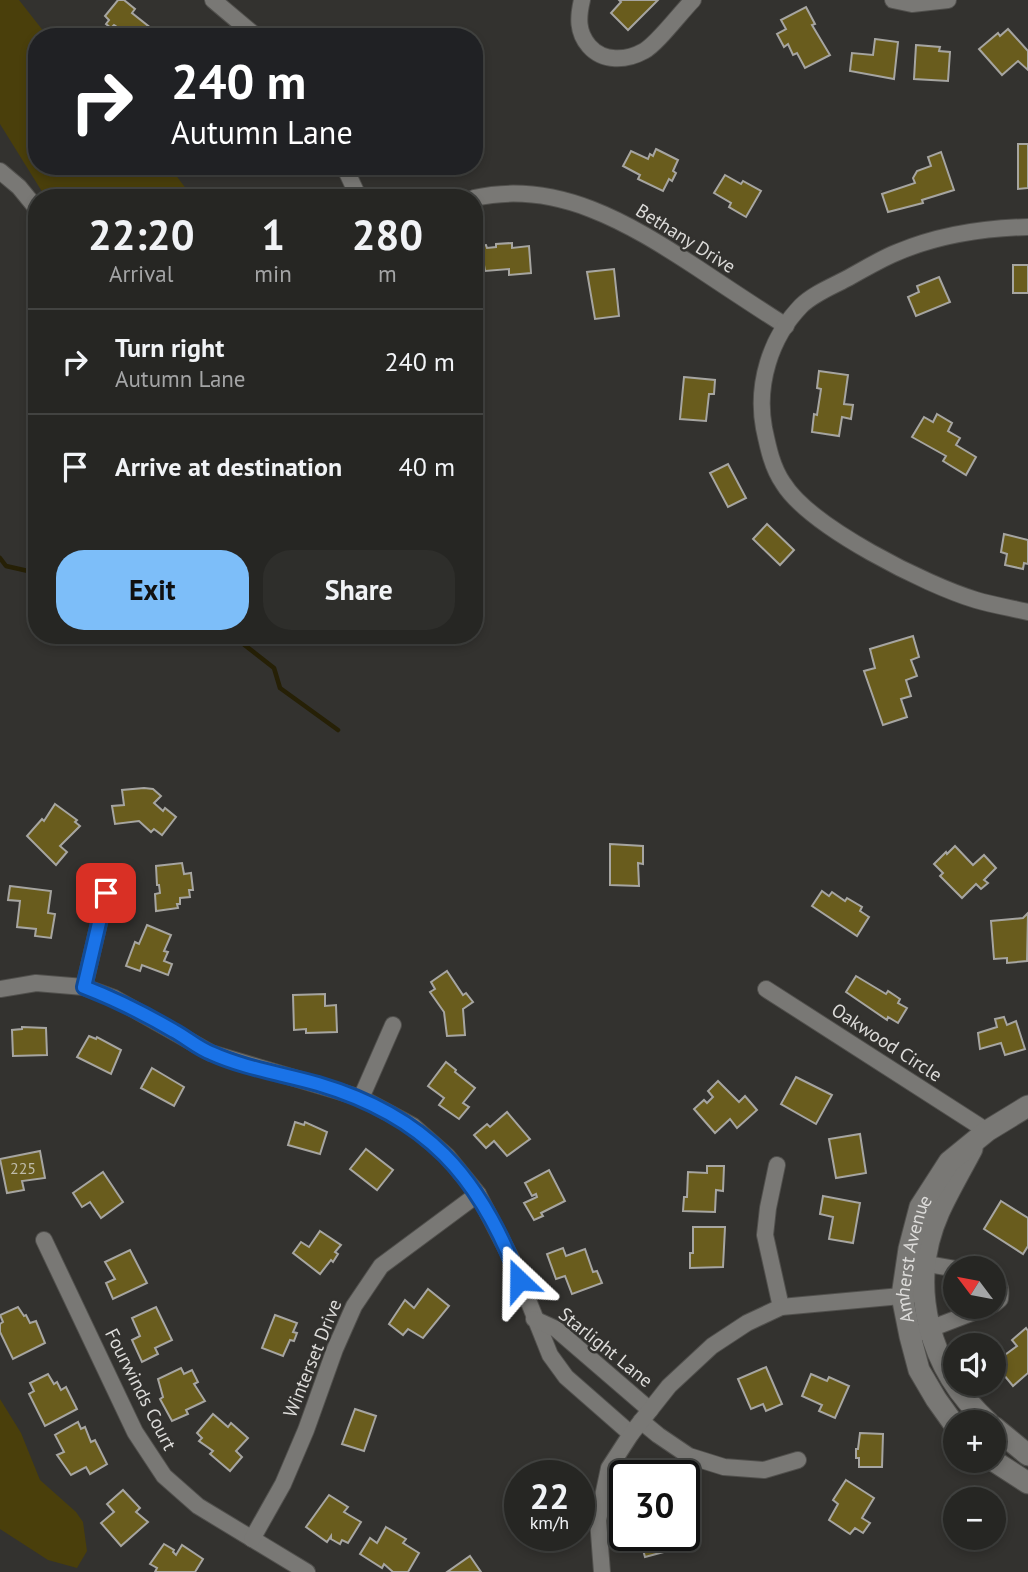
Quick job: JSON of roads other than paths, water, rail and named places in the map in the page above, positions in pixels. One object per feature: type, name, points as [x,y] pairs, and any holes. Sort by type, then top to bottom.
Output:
[{"type":"street","points":[[213,0],[246,28]]},
{"type":"street","points":[[582,0],[578,15],[584,39],[596,53],[614,59],[645,51],[693,0]]},
{"type":"street","points":[[893,0],[912,4],[948,0]]},
{"type":"street","points":[[0,171],[28,198]]},
{"type":"street","name":"Bethany Drive","points":[[483,196],[496,193],[529,193],[584,205],[642,232],[786,326]]},
{"type":"street","points":[[1028,228],[949,235],[897,252],[819,293],[802,306],[774,347],[763,377],[761,410],[771,460],[783,485],[813,515],[847,538],[924,579],[975,600],[1028,612]]},
{"type":"street","points":[[84,987],[106,893]]},
{"type":"street","name":"Starlight Lane","points":[[0,989],[36,983],[84,987],[114,998],[211,1053],[361,1098],[413,1126],[447,1156],[478,1194],[512,1260],[550,1355],[566,1377],[641,1422]]},
{"type":"street","name":"Oakwood Circle","points":[[766,989],[981,1136]]},
{"type":"street","points":[[361,1098],[393,1025]]},
{"type":"street","name":"Amherst Avenue","points":[[944,1410],[919,1370],[925,1294],[917,1262],[920,1208],[949,1162],[981,1136],[1028,1106]]},
{"type":"street","points":[[777,1165],[765,1235],[781,1307]]},
{"type":"street","name":"Winterset Drive","points":[[252,1539],[283,1484],[354,1306],[380,1266],[478,1194]]},
{"type":"street","name":"Fourwinds Court","points":[[44,1240],[135,1432],[164,1476],[198,1506],[307,1572]]},
{"type":"street","points":[[917,1262],[943,1267]]},
{"type":"street","name":"Amherst Avenue","points":[[917,1262],[902,1296],[920,1333],[935,1350],[963,1396],[976,1410]]},
{"type":"street","points":[[602,1572],[599,1566],[598,1520],[609,1468],[669,1386],[712,1346],[781,1307],[925,1294]]},
{"type":"street","name":"Starlight Lane","points":[[534,1319],[556,1329],[641,1422]]},
{"type":"street","points":[[920,1333],[954,1320]]},
{"type":"street","points":[[641,1422],[690,1456],[724,1467],[764,1470],[798,1460]]},
{"type":"street","points":[[1006,1437],[1028,1455]]},
{"type":"street","points":[[1006,1469],[1028,1483]]},
{"type":"waterway","points":[[0,558],[6,566],[28,571]]},
{"type":"waterway","points":[[243,644],[274,668],[280,688],[338,730]]}]
